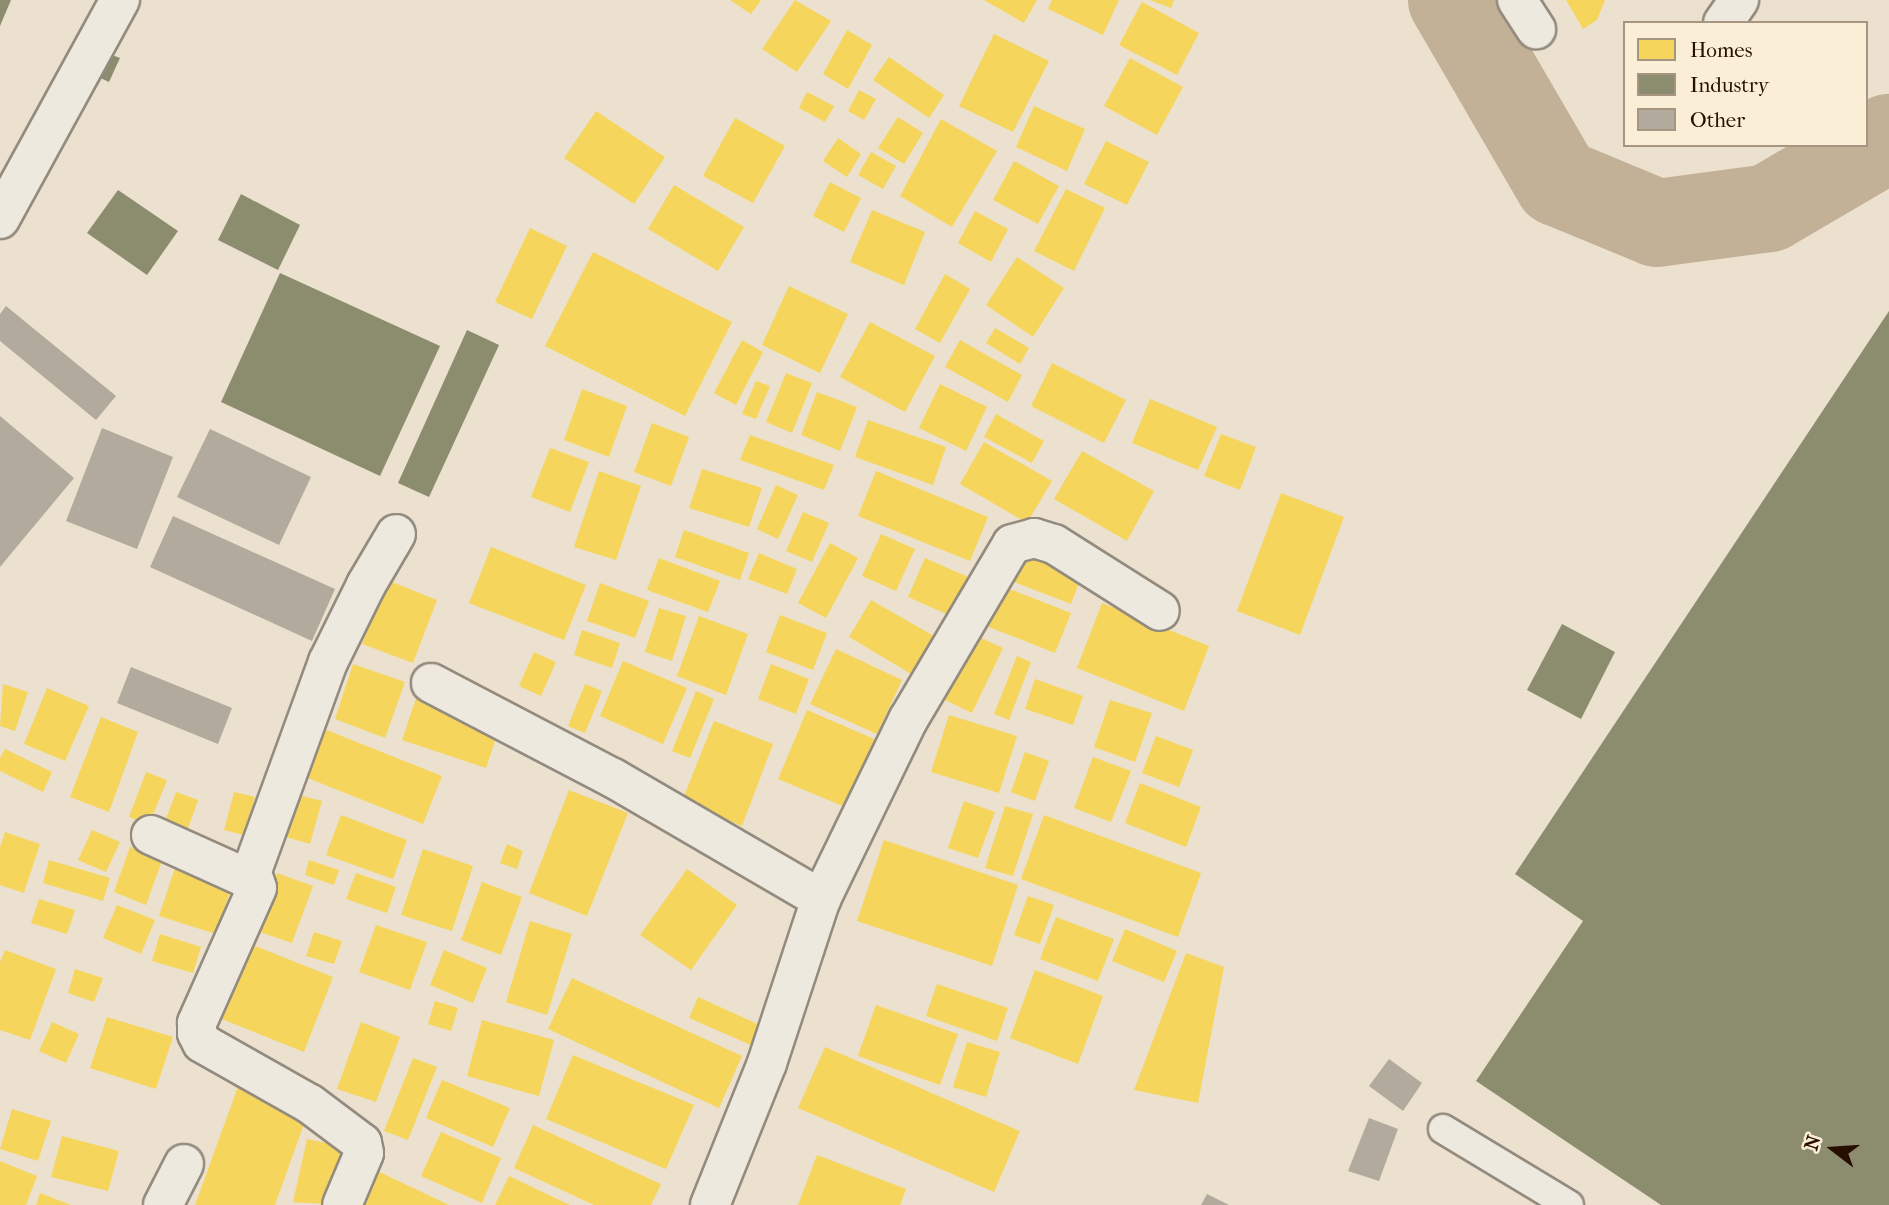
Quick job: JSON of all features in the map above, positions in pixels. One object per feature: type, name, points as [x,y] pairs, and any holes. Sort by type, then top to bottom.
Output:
[{"type":"street","points":[[0,219],[120,0]]},
{"type":"street","points":[[1724,21],[1739,0]]},
{"type":"street","points":[[249,879],[328,662],[366,584],[396,534]]},
{"type":"street","points":[[710,1205],[767,1063],[821,899],[908,720],[1012,544],[1034,538],[1054,544],[1160,611]]},
{"type":"street","points":[[431,683],[612,778],[821,899]]},
{"type":"street","points":[[151,835],[249,879],[257,888],[197,1024],[197,1033],[202,1043],[310,1104],[362,1143],[364,1153],[342,1205]]},
{"type":"street","points":[[163,1205],[184,1164]]},
{"type":"lane","points":[[1443,1129],[1569,1205]]},
{"type":"building: Homes","points":[[730,0],[761,0],[751,14]]},
{"type":"building: Homes","points":[[795,0],[831,21],[797,72],[762,49]]},
{"type":"building: Homes","points":[[984,0],[1037,0],[1024,23]]},
{"type":"building: Homes","points":[[1052,0],[1119,0],[1103,35],[1048,9]]},
{"type":"building: Homes","points":[[1150,0],[1174,0],[1171,8]]},
{"type":"building: Homes","points":[[1566,0],[1605,0],[1597,20],[1583,29]]},
{"type":"building: Homes","points":[[1142,2],[1199,33],[1177,75],[1119,45]]},
{"type":"building: Homes","points":[[847,30],[872,45],[848,89],[823,74]]},
{"type":"building: Homes","points":[[994,34],[1049,61],[1013,132],[959,106]]},
{"type":"building: Homes","points":[[889,57],[944,95],[929,118],[873,80]]},
{"type":"building: Homes","points":[[1130,58],[1183,87],[1157,135],[1104,106]]},
{"type":"building: Homes","points":[[859,90],[876,99],[864,120],[848,111]]},
{"type":"building: Homes","points":[[807,92],[834,106],[825,122],[799,108]]},
{"type":"building: Homes","points":[[1034,106],[1085,129],[1067,171],[1016,147]]},
{"type":"building: Homes","points":[[596,111],[665,157],[634,204],[564,158]]},
{"type":"building: Homes","points":[[898,117],[923,133],[904,164],[878,148]]},
{"type":"building: Homes","points":[[735,118],[785,146],[753,203],[703,176]]},
{"type":"building: Homes","points":[[941,119],[997,151],[952,227],[900,196]]},
{"type":"building: Homes","points":[[838,138],[861,154],[847,177],[823,161]]},
{"type":"building: Homes","points":[[1106,141],[1149,162],[1127,205],[1084,184]]},
{"type":"building: Homes","points":[[871,152],[896,166],[883,189],[858,175]]},
{"type":"building: Homes","points":[[1014,161],[1059,186],[1038,224],[993,200]]},
{"type":"building: Homes","points":[[830,182],[861,198],[844,232],[813,216]]},
{"type":"building: Homes","points":[[674,185],[744,227],[718,271],[648,229]]},
{"type":"building: Homes","points":[[1066,189],[1105,208],[1074,271],[1034,251]]},
{"type":"building: Homes","points":[[872,210],[925,232],[904,285],[850,262]]},
{"type":"building: Homes","points":[[975,211],[1008,229],[991,262],[958,243]]},
{"type":"building: Homes","points":[[530,228],[567,246],[532,319],[495,302]]},
{"type":"building: Homes","points":[[593,252],[732,322],[685,416],[545,346]]},
{"type":"building: Homes","points":[[1017,257],[1064,288],[1033,337],[986,305]]},
{"type":"building: Homes","points":[[945,274],[970,289],[940,343],[915,329]]},
{"type":"building: Homes","points":[[789,286],[848,314],[820,373],[762,345]]},
{"type":"building: Homes","points":[[870,322],[935,356],[905,412],[840,377]]},
{"type":"building: Homes","points":[[995,328],[1029,348],[1020,364],[986,343]]},
{"type":"building: Homes","points":[[742,340],[763,352],[736,405],[714,393]]},
{"type":"building: Homes","points":[[960,340],[1022,375],[1008,402],[945,367]]},
{"type":"building: Homes","points":[[1052,363],[1126,400],[1104,443],[1031,406]]},
{"type":"building: Homes","points":[[786,373],[812,383],[792,433],[766,422]]},
{"type":"building: Homes","points":[[756,381],[770,386],[756,419],[742,414]]},
{"type":"building: Homes","points":[[940,384],[987,407],[966,451],[919,428]]},
{"type":"building: Homes","points":[[582,389],[627,406],[609,457],[564,440]]},
{"type":"building: Homes","points":[[817,392],[857,407],[840,451],[801,435]]},
{"type":"building: Homes","points":[[1150,399],[1217,427],[1198,470],[1132,443]]},
{"type":"building: Homes","points":[[996,414],[1044,441],[1032,463],[984,437]]},
{"type":"building: Homes","points":[[868,420],[946,447],[933,485],[855,457]]},
{"type":"building: Homes","points":[[652,423],[689,437],[671,486],[634,472]]},
{"type":"building: Homes","points":[[1221,434],[1256,447],[1240,490],[1204,476]]},
{"type":"building: Homes","points":[[750,435],[834,465],[824,490],[740,460]]},
{"type":"building: Homes","points":[[984,442],[1052,481],[1027,523],[960,484]]},
{"type":"building: Homes","points":[[550,448],[589,462],[570,512],[531,497]]},
{"type":"building: Homes","points":[[1082,451],[1154,491],[1127,541],[1054,499]]},
{"type":"building: Homes","points":[[702,469],[762,488],[749,527],[689,508]]},
{"type":"building: Homes","points":[[599,471],[641,486],[616,560],[574,547]]},
{"type":"building: Homes","points":[[876,471],[988,517],[970,561],[858,516]]},
{"type":"building: Homes","points":[[776,485],[798,495],[778,539],[757,529]]},
{"type":"building: Homes","points":[[1281,493],[1344,517],[1300,635],[1237,611]]},
{"type":"building: Homes","points":[[803,512],[829,523],[812,562],[786,551]]},
{"type":"building: Homes","points":[[684,530],[749,553],[740,580],[675,557]]},
{"type":"building: Homes","points":[[881,534],[915,549],[896,591],[862,576]]},
{"type":"building: Homes","points":[[830,543],[858,558],[826,618],[798,603]]},
{"type":"building: Homes","points":[[491,547],[586,585],[564,640],[469,603]]},
{"type":"building: Homes","points":[[1017,550],[1082,575],[1071,604],[1006,579]]},
{"type":"building: Homes","points":[[759,553],[797,569],[787,594],[748,579]]},
{"type":"building: Homes","points":[[659,558],[720,581],[708,612],[647,590]]},
{"type":"building: Homes","points":[[925,558],[968,577],[951,616],[908,597]]},
{"type":"building: Homes","points":[[387,580],[437,600],[413,663],[362,644]]},
{"type":"building: Homes","points":[[600,583],[649,601],[635,638],[587,621]]},
{"type":"building: Homes","points":[[994,583],[1071,613],[1055,653],[979,623]]},
{"type":"building: Homes","points":[[871,600],[941,640],[918,678],[849,637]]},
{"type":"building: Homes","points":[[1102,603],[1209,646],[1184,711],[1077,668]]},
{"type":"building: Homes","points":[[659,608],[686,616],[672,661],[645,652]]},
{"type":"building: Homes","points":[[780,615],[827,633],[813,670],[766,652]]},
{"type":"building: Homes","points":[[699,616],[748,634],[726,695],[677,676]]},
{"type":"building: Homes","points":[[582,630],[620,643],[612,668],[574,655]]},
{"type":"building: Homes","points":[[972,634],[1003,648],[972,713],[941,698]]},
{"type":"building: Homes","points":[[836,649],[902,680],[877,734],[810,704]]},
{"type":"building: Homes","points":[[534,652],[556,662],[541,696],[519,686]]},
{"type":"building: Homes","points":[[1017,656],[1031,662],[1009,720],[994,714]]},
{"type":"building: Homes","points":[[623,661],[687,688],[663,744],[600,716]]},
{"type":"building: Homes","points":[[353,664],[405,682],[385,738],[335,719]]},
{"type":"building: Homes","points":[[771,664],[809,679],[796,714],[758,699]]},
{"type":"building: Homes","points":[[1035,679],[1083,696],[1073,725],[1025,709]]},
{"type":"building: Homes","points":[[3,684],[28,692],[15,731],[0,726]]},
{"type":"building: Homes","points":[[585,684],[602,691],[585,733],[568,726]]},
{"type":"building: Homes","points":[[47,688],[89,706],[65,761],[24,744]]},
{"type":"building: Homes","points":[[696,691],[714,699],[690,758],[672,751]]},
{"type":"building: Homes","points":[[416,698],[500,726],[486,768],[402,740]]},
{"type":"building: Homes","points":[[1110,700],[1152,713],[1135,762],[1094,747]]},
{"type":"building: Homes","points":[[807,710],[881,742],[852,810],[778,779]]},
{"type":"building: Homes","points":[[949,715],[1017,736],[999,793],[931,772]]},
{"type":"building: Homes","points":[[101,717],[138,732],[109,812],[70,797]]},
{"type":"building: Homes","points":[[714,721],[773,744],[742,826],[682,801]]},
{"type":"building: Homes","points":[[309,723],[442,776],[423,824],[290,771]]},
{"type":"building: Homes","points":[[1156,736],[1193,750],[1179,787],[1142,773]]},
{"type":"building: Homes","points":[[5,749],[52,772],[43,792],[0,771],[0,758]]},
{"type":"building: Homes","points":[[1025,752],[1049,761],[1035,801],[1011,792]]},
{"type":"building: Homes","points":[[1093,757],[1131,771],[1111,822],[1074,808]]},
{"type":"building: Homes","points":[[146,772],[167,780],[149,825],[129,817]]},
{"type":"building: Homes","points":[[1140,783],[1201,807],[1186,847],[1125,823]]},
{"type":"building: Homes","points":[[569,790],[628,813],[587,916],[529,893]]},
{"type":"building: Homes","points":[[176,792],[198,800],[186,834],[163,827]]},
{"type":"building: Homes","points":[[234,792],[255,797],[244,835],[224,830]]},
{"type":"building: Homes","points":[[298,795],[322,801],[310,844],[286,837]]},
{"type":"building: Homes","points":[[964,801],[995,812],[978,858],[948,848]]},
{"type":"building: Homes","points":[[1005,806],[1033,814],[1013,876],[985,868]]},
{"type":"building: Homes","points":[[341,815],[407,840],[393,879],[326,855]]},
{"type":"building: Homes","points":[[1044,815],[1201,873],[1178,937],[1021,879]]},
{"type":"building: Homes","points":[[92,830],[120,842],[106,872],[78,860]]},
{"type":"building: Homes","points":[[5,832],[40,844],[24,893],[0,885],[0,847]]},
{"type":"building: Homes","points":[[884,840],[1018,885],[992,966],[857,921]]},
{"type":"building: Homes","points":[[507,844],[523,851],[517,869],[500,863]]},
{"type":"building: Homes","points":[[130,847],[163,858],[146,905],[114,892]]},
{"type":"building: Homes","points":[[423,849],[473,866],[452,931],[401,915]]},
{"type":"building: Homes","points":[[49,860],[110,878],[103,901],[43,883]]},
{"type":"building: Homes","points":[[309,860],[339,870],[334,885],[305,875]]},
{"type":"building: Homes","points":[[176,865],[233,883],[216,934],[159,916]]},
{"type":"building: Homes","points":[[687,869],[737,905],[691,970],[640,935]]},
{"type":"building: Homes","points":[[277,873],[313,886],[292,943],[257,931]]},
{"type":"building: Homes","points":[[356,873],[396,887],[387,913],[346,899]]},
{"type":"building: Homes","points":[[482,882],[522,897],[501,955],[461,940]]},
{"type":"building: Homes","points":[[1028,896],[1054,905],[1040,944],[1014,935]]},
{"type":"building: Homes","points":[[39,899],[75,910],[67,934],[31,923]]},
{"type":"building: Homes","points":[[117,905],[155,920],[141,954],[103,938]]},
{"type":"building: Homes","points":[[1056,917],[1114,939],[1098,981],[1040,959]]},
{"type":"building: Homes","points":[[530,921],[572,934],[547,1015],[506,1002]]},
{"type":"building: Homes","points":[[376,925],[427,942],[410,990],[359,972]]},
{"type":"building: Homes","points":[[1125,929],[1177,951],[1164,982],[1112,961]]},
{"type":"building: Homes","points":[[314,932],[342,941],[334,964],[306,956]]},
{"type":"building: Homes","points":[[160,934],[201,947],[193,973],[152,961]]},
{"type":"building: Homes","points":[[243,941],[333,977],[304,1052],[214,1016]]},
{"type":"building: Homes","points":[[5,950],[56,969],[30,1040],[0,1030],[0,962]]},
{"type":"building: Homes","points":[[444,950],[487,968],[473,1003],[430,985]]},
{"type":"building: Homes","points":[[1186,953],[1224,967],[1198,1103],[1134,1090]]},
{"type":"building: Homes","points":[[75,969],[103,978],[94,1002],[68,993]]},
{"type":"building: Homes","points":[[1035,970],[1103,996],[1078,1064],[1010,1038]]},
{"type":"building: Homes","points":[[572,978],[742,1056],[719,1108],[548,1029]]},
{"type":"building: Homes","points":[[937,984],[1008,1008],[997,1041],[926,1016]]},
{"type":"building: Homes","points":[[698,997],[762,1026],[753,1046],[689,1018]]},
{"type":"building: Homes","points":[[435,1001],[458,1008],[451,1031],[428,1024]]},
{"type":"building: Homes","points":[[876,1005],[958,1034],[940,1085],[858,1056]]},
{"type":"building: Homes","points":[[107,1017],[173,1037],[156,1089],[90,1068]]},
{"type":"building: Homes","points":[[482,1020],[554,1040],[539,1096],[467,1076]]},
{"type":"building: Homes","points":[[52,1022],[79,1034],[66,1063],[39,1051]]},
{"type":"building: Homes","points":[[361,1022],[400,1037],[376,1102],[337,1089]]},
{"type":"building: Homes","points":[[967,1042],[1000,1052],[986,1097],[953,1087]]},
{"type":"building: Homes","points":[[825,1047],[1020,1131],[994,1192],[798,1108]]},
{"type":"building: Homes","points":[[573,1055],[694,1105],[666,1169],[546,1119]]},
{"type":"building: Homes","points":[[413,1058],[437,1067],[408,1140],[384,1131]]},
{"type":"building: Homes","points":[[442,1080],[510,1108],[493,1147],[426,1118]]},
{"type":"building: Homes","points":[[239,1084],[309,1110],[275,1205],[195,1205]]},
{"type":"building: Homes","points":[[12,1109],[51,1121],[38,1161],[0,1149]]},
{"type":"building: Homes","points":[[533,1125],[661,1184],[651,1205],[594,1205],[514,1168]]},
{"type":"building: Homes","points":[[441,1132],[501,1158],[482,1203],[421,1176]]},
{"type":"building: Homes","points":[[62,1136],[119,1151],[108,1191],[51,1177]]},
{"type":"building: Homes","points":[[307,1139],[350,1148],[337,1205],[293,1202]]},
{"type":"building: Homes","points":[[817,1155],[906,1189],[900,1205],[798,1205]]},
{"type":"building: Homes","points":[[0,1161],[37,1176],[26,1205],[0,1205]]},
{"type":"building: Homes","points":[[369,1167],[449,1205],[351,1205]]},
{"type":"building: Homes","points":[[509,1176],[570,1205],[495,1205]]},
{"type":"building: Homes","points":[[40,1193],[71,1205],[36,1205]]},
{"type":"building: Industry","points":[[0,0],[11,0],[0,26]]},
{"type":"building: Industry","points":[[104,52],[120,58],[109,82],[94,75]]},
{"type":"building: Industry","points":[[118,190],[178,231],[147,275],[87,233]]},
{"type":"building: Industry","points":[[241,194],[300,225],[278,270],[218,240]]},
{"type":"building: Industry","points":[[280,273],[440,346],[380,476],[221,402]]},
{"type":"building: Industry","points":[[1889,311],[1889,1205],[1661,1205],[1476,1081],[1583,921],[1515,874]]},
{"type":"building: Industry","points":[[467,330],[499,345],[429,497],[398,483]]},
{"type":"building: Industry","points":[[1562,624],[1615,652],[1581,719],[1527,690]]},
{"type":"building: Other","points":[[6,306],[116,396],[96,420],[0,341],[0,314]]},
{"type":"building: Other","points":[[0,416],[74,478],[0,567]]},
{"type":"building: Other","points":[[102,428],[173,457],[137,549],[66,521]]},
{"type":"building: Other","points":[[210,429],[311,477],[279,545],[177,497]]},
{"type":"building: Other","points":[[173,516],[335,589],[312,641],[150,567]]},
{"type":"building: Other","points":[[131,667],[232,708],[218,744],[117,703]]},
{"type":"building: Other","points":[[1389,1059],[1422,1083],[1403,1111],[1369,1086]]},
{"type":"building: Other","points":[[1369,1118],[1398,1129],[1379,1181],[1348,1171]]},
{"type":"building: Other","points":[[1207,1194],[1229,1205],[1201,1205]]},
{"type":"waterway","points":[[1452,0],[1558,182],[1657,223],[1769,208],[1889,138]]}]
